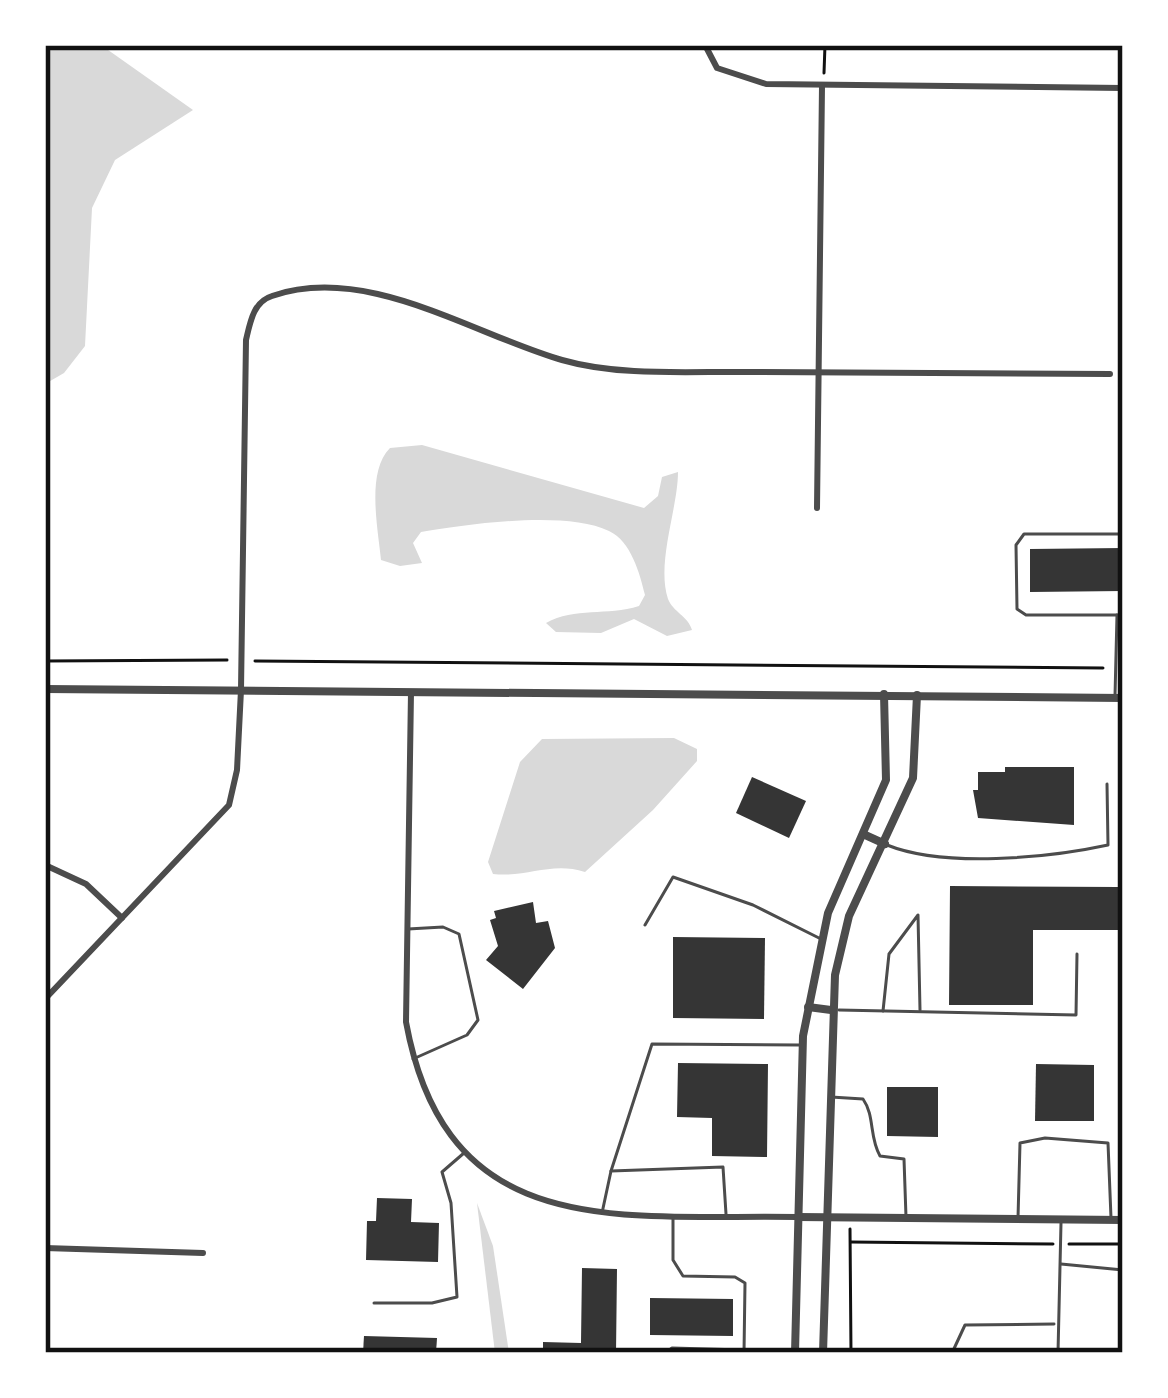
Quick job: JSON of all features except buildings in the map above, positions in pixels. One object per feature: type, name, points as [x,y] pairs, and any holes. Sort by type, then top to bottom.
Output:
[{"type":"street","points":[[705,45],[717,68],[766,85],[1123,88]]},
{"type":"street","points":[[817,508],[822,86]]},
{"type":"street","points":[[45,999],[229,805],[237,770],[241,690],[246,340],[252,314],[266,297],[291,292],[370,293],[565,361],[656,370],[1110,374]]},
{"type":"street","points":[[45,689],[1119,698]]},
{"type":"street","points":[[411,692],[406,1022],[413,1059],[433,1112],[468,1155],[516,1191],[557,1208],[602,1214],[1123,1220]]},
{"type":"street","points":[[795,1353],[808,1007],[820,939],[886,780],[884,694]]},
{"type":"street","points":[[823,1353],[831,1010],[849,916],[913,778],[917,695]]},
{"type":"street","points":[[863,834],[886,844]]},
{"type":"street","points":[[45,865],[86,884],[122,919]]},
{"type":"street","points":[[808,1007],[831,1010]]},
{"type":"street","points":[[45,1248],[203,1252]]},
{"type":"lane","points":[[1119,698],[1120,615],[1026,614],[1017,609],[1016,545],[1024,534],[1123,534]]},
{"type":"lane","points":[[886,844],[927,855],[1062,855],[1108,845],[1107,784]]},
{"type":"lane","points":[[645,925],[673,878],[753,905],[820,939]]},
{"type":"lane","points":[[883,1011],[890,954],[918,916],[920,1012]]},
{"type":"lane","points":[[406,930],[443,927],[459,934],[478,1021],[467,1035],[413,1059]]},
{"type":"lane","points":[[831,1010],[1076,1015],[1077,954]]},
{"type":"lane","points":[[602,1214],[652,1044],[803,1045]]},
{"type":"lane","points":[[830,1097],[863,1099],[871,1109],[872,1142],[880,1156],[904,1159],[906,1218]]},
{"type":"lane","points":[[1018,1219],[1020,1143],[1081,1138],[1108,1143],[1111,1220]]},
{"type":"lane","points":[[374,1303],[432,1303],[457,1297],[454,1222],[442,1172],[468,1155]]},
{"type":"lane","points":[[611,1171],[723,1167],[726,1216]]},
{"type":"lane","points":[[665,1353],[671,1348],[744,1352],[745,1283],[735,1277],[683,1276],[673,1260],[674,1215]]},
{"type":"lane","points":[[1058,1353],[1061,1219]]},
{"type":"lane","points":[[1059,1264],[1123,1270]]},
{"type":"lane","points":[[952,1353],[965,1325],[1056,1324]]},
{"type":"path","points":[[822,86],[825,45]]},
{"type":"path","points":[[45,661],[1116,668]]},
{"type":"path","points":[[848,1217],[850,1353]]},
{"type":"path","points":[[851,1242],[1123,1244]]},
{"type":"shaded area","points":[[45,45],[101,45],[193,110],[115,160],[92,208],[85,346],[64,373],[45,384]]},
{"type":"shaded area","points":[[422,445],[644,508],[658,496],[662,477],[678,472],[665,585],[670,603],[692,630],[667,636],[634,619],[601,633],[556,632],[546,623],[568,615],[639,606],[645,595],[623,542],[591,525],[516,521],[421,532],[413,543],[422,563],[400,566],[381,560],[375,501],[378,471],[390,448]]},
{"type":"shaded area","points":[[674,738],[697,749],[697,761],[653,810],[585,872],[561,868],[493,874],[488,862],[520,762],[542,739]]},
{"type":"shaded area","points":[[477,1203],[493,1246],[509,1353],[495,1353]]}]
